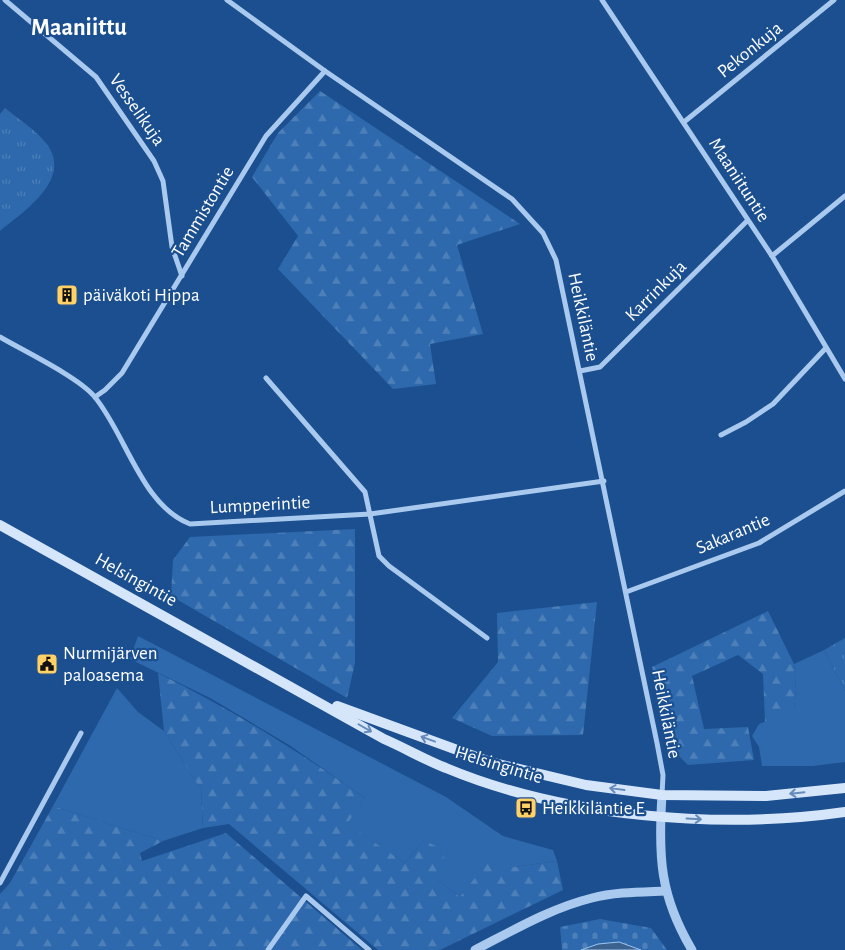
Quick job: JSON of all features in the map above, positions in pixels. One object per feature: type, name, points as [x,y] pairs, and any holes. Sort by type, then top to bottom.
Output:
[{"type":"main road","name":"Helsingintie","points":[[0,526],[308,695],[384,739],[446,769],[508,789],[582,807],[661,817],[771,819],[845,812]]},
{"type":"main road","name":"Helsingintie","points":[[308,695],[490,762],[586,784],[662,795],[766,796],[845,788]]},
{"type":"street","name":"Vesselikuja","points":[[5,0],[96,77],[154,161],[162,181],[172,247],[182,276]]},
{"type":"street","name":"Heikkiläntie","points":[[227,0],[325,71],[512,200],[543,233],[556,260],[604,481],[663,775],[662,795]]},
{"type":"street","name":"Maaniituntie","points":[[602,0],[772,256],[845,379]]},
{"type":"street","name":"Pekonkuja","points":[[684,122],[834,0]]},
{"type":"street","name":"Tammistontie","points":[[94,397],[106,390],[122,373],[266,136],[325,71]]},
{"type":"street","points":[[772,256],[845,196]]},
{"type":"street","name":"Karrinkuja","points":[[580,371],[600,367],[747,221]]},
{"type":"street","name":"Lumpperintie","points":[[0,337],[69,378],[94,397],[156,499],[176,518],[190,524],[370,514],[604,481]]},
{"type":"street","points":[[720,435],[746,422],[773,404],[826,349]]},
{"type":"street","points":[[266,378],[366,492],[379,556],[389,566],[487,638]]},
{"type":"street","name":"Sakarantie","points":[[626,592],[759,543],[845,491]]},
{"type":"street","points":[[0,883],[81,734]]},
{"type":"street","points":[[662,795],[660,858],[665,891],[679,927],[692,950]]},
{"type":"street","points":[[475,950],[542,916],[575,903],[593,898],[665,891]]},
{"type":"street","points":[[268,950],[306,896],[369,950]]},
{"type":"green space","points":[[320,91],[520,224],[457,245],[483,334],[430,344],[436,384],[393,389],[278,269],[298,236],[252,177],[278,133]]},
{"type":"green space","points":[[5,108],[42,138],[53,156],[54,169],[50,181],[42,193],[0,231],[0,114]]},
{"type":"green space","points":[[355,529],[355,663],[347,698],[171,596],[173,560],[190,537]]},
{"type":"green space","points":[[597,602],[583,735],[492,736],[452,718],[498,662],[497,613]]},
{"type":"green space","points":[[768,611],[794,664],[796,690],[794,711],[765,722],[763,674],[738,655],[692,676],[704,729],[748,727],[754,760],[688,765],[678,755],[652,667]]},
{"type":"green space","points":[[138,636],[446,797],[503,836],[553,850],[557,861],[513,867],[460,897],[438,880],[424,840],[405,863],[346,824],[365,798],[289,745],[210,698],[130,659]]},
{"type":"green space","points":[[845,638],[845,691],[824,650]]},
{"type":"green space","points":[[824,650],[845,691],[845,762],[813,766],[762,766],[759,747],[752,736],[759,724],[794,710],[796,690],[794,664]]},
{"type":"green space","points":[[158,673],[264,731],[365,798],[347,824],[405,863],[424,840],[445,851],[438,880],[460,897],[492,856],[513,867],[557,861],[563,890],[440,950],[378,950],[229,824],[203,828],[201,790],[164,731]]},
{"type":"green space","points":[[117,688],[138,712],[164,731],[201,790],[203,828],[163,841],[53,806]]},
{"type":"green space","points":[[53,806],[163,841],[140,853],[142,861],[226,833],[362,950],[0,950],[0,894],[10,883]]},
{"type":"green space","points":[[600,919],[651,928],[667,950],[562,950],[560,927]]},
{"type":"shaded area","points":[[619,942],[641,950],[581,950],[598,944]]},
{"type":"place","name":"päiväkoti Hippa","points":[[67,295]]},
{"type":"place","name":"Nurmijärven paloasema","points":[[47,664]]},
{"type":"place","name":"Heikkiläntie E","points":[[526,808]]},
{"type":"district","name":"Maaniittu","points":[[79,28]]}]
